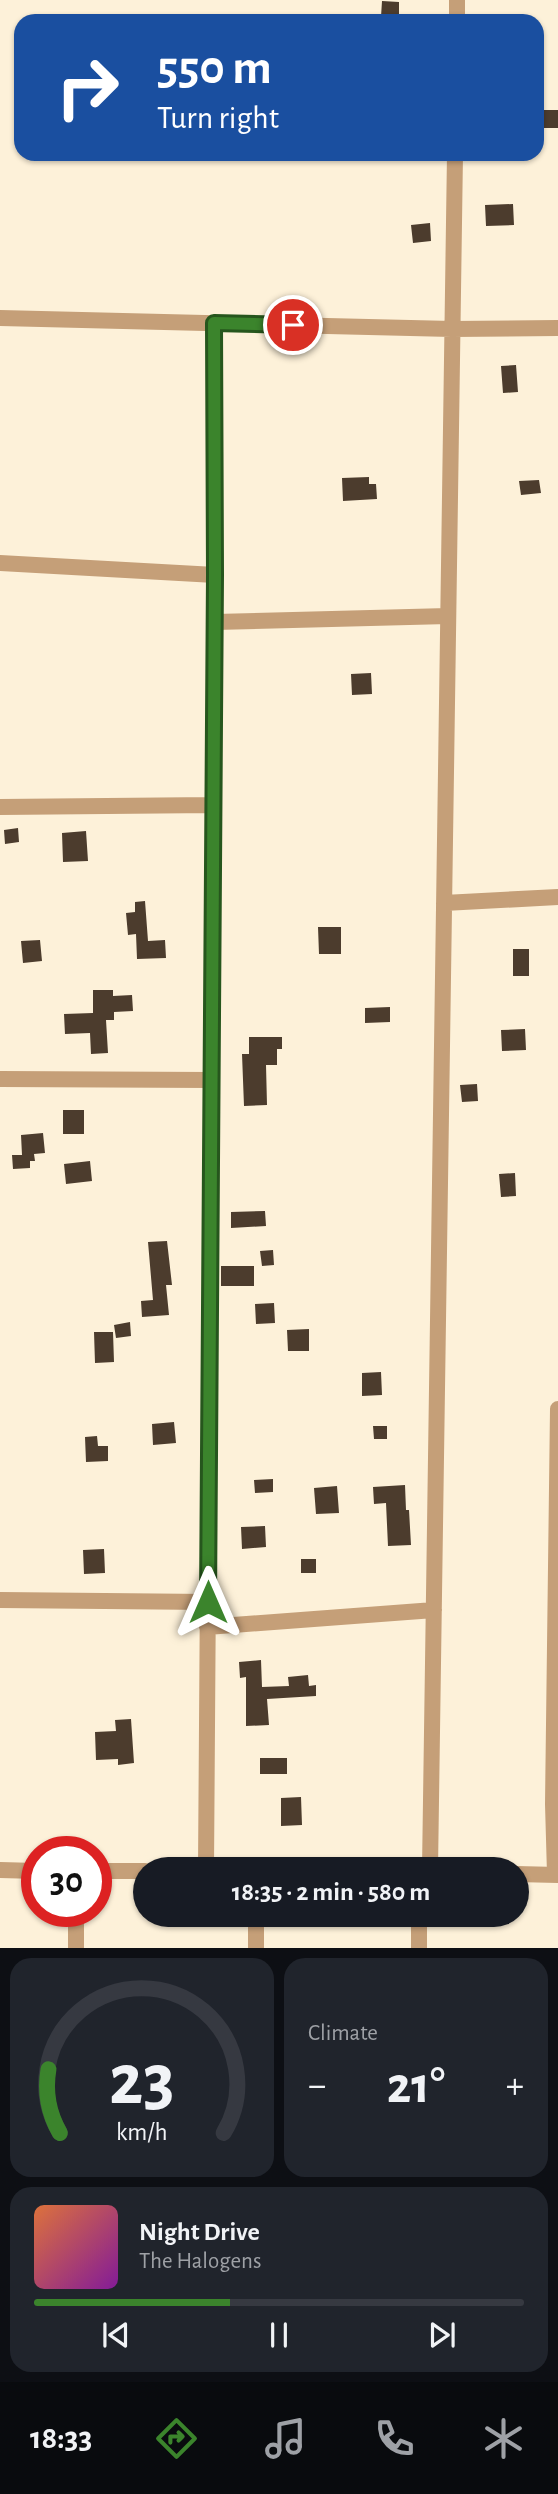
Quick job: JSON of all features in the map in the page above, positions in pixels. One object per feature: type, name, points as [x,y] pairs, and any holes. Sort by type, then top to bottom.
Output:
[{"type":"street","points":[[430,1857],[455,161]]},
{"type":"street","points":[[0,318],[452,330],[558,328]]},
{"type":"street","points":[[206,1857],[215,622],[214,323]]},
{"type":"street","points":[[0,563],[215,575]]},
{"type":"street","points":[[215,622],[448,615]]},
{"type":"street","points":[[0,807],[213,805]]},
{"type":"street","points":[[444,903],[558,897]]},
{"type":"street","points":[[0,1079],[211,1080]]},
{"type":"street","points":[[529,1874],[556,1874],[553,1804],[558,1409]]},
{"type":"street","points":[[0,1600],[208,1602]]},
{"type":"street","points":[[207,1626],[433,1609]]},
{"type":"street","points":[[0,1870],[21,1871]]},
{"type":"street","points":[[112,1871],[133,1871]]},
{"type":"street","points":[[76,1927],[76,1948]]},
{"type":"street","points":[[256,1927],[256,1948]]},
{"type":"street","points":[[419,1927],[419,1948]]},
{"type":"building","points":[[382,1],[399,2],[399,14],[381,14]]},
{"type":"building","points":[[544,110],[558,110],[558,128],[544,128]]},
{"type":"building","points":[[513,204],[514,225],[486,226],[485,205]]},
{"type":"building","points":[[430,223],[431,241],[413,243],[411,225]]},
{"type":"building","points":[[516,365],[518,392],[503,393],[501,366]]},
{"type":"building","points":[[369,477],[369,484],[376,484],[377,499],[343,501],[342,478]]},
{"type":"building","points":[[539,480],[541,493],[521,495],[519,481]]},
{"type":"building","points":[[371,673],[372,694],[352,695],[351,674]]},
{"type":"building","points":[[18,828],[19,842],[5,844],[4,830]]},
{"type":"building","points":[[86,831],[88,861],[63,862],[62,833]]},
{"type":"building","points":[[145,901],[148,941],[165,940],[166,958],[137,959],[136,934],[128,935],[126,913],[135,912],[135,902]]},
{"type":"building","points":[[318,927],[341,927],[341,954],[319,954]]},
{"type":"building","points":[[40,940],[42,961],[23,963],[21,941]]},
{"type":"building","points":[[513,949],[529,949],[529,976],[513,976]]},
{"type":"building","points":[[93,990],[113,990],[113,996],[132,995],[133,1011],[114,1012],[114,1020],[106,1020],[108,1053],[91,1054],[90,1033],[65,1034],[64,1014],[93,1013]]},
{"type":"building","points":[[390,1007],[390,1022],[365,1023],[365,1008]]},
{"type":"building","points":[[525,1029],[526,1050],[502,1051],[501,1030]]},
{"type":"building","points":[[249,1037],[282,1037],[282,1049],[277,1049],[277,1065],[266,1065],[267,1105],[244,1106],[242,1054],[249,1054]]},
{"type":"building","points":[[477,1084],[478,1101],[462,1102],[460,1085]]},
{"type":"building","points":[[63,1110],[84,1110],[84,1134],[63,1134]]},
{"type":"building","points":[[43,1133],[45,1153],[34,1154],[35,1161],[30,1161],[30,1168],[13,1169],[12,1155],[22,1155],[21,1135]]},
{"type":"building","points":[[90,1161],[92,1181],[66,1184],[64,1164]]},
{"type":"building","points":[[515,1173],[516,1196],[501,1197],[499,1174]]},
{"type":"building","points":[[265,1211],[266,1226],[231,1228],[231,1212]]},
{"type":"building","points":[[167,1241],[172,1285],[166,1285],[169,1315],[142,1317],[141,1301],[153,1300],[148,1242]]},
{"type":"building","points":[[273,1250],[274,1265],[262,1266],[260,1251]]},
{"type":"building","points":[[221,1266],[254,1266],[254,1286],[221,1286]]},
{"type":"building","points":[[274,1303],[275,1323],[256,1324],[255,1304]]},
{"type":"building","points":[[130,1322],[131,1336],[116,1338],[114,1325]]},
{"type":"building","points":[[309,1329],[309,1351],[288,1351],[287,1330]]},
{"type":"building","points":[[94,1332],[113,1332],[114,1362],[95,1363]]},
{"type":"building","points":[[381,1372],[382,1395],[362,1396],[362,1373]]},
{"type":"building","points":[[174,1422],[176,1443],[153,1445],[152,1424]]},
{"type":"building","points":[[373,1426],[387,1426],[387,1439],[374,1439]]},
{"type":"building","points":[[97,1436],[98,1446],[108,1446],[108,1461],[86,1462],[85,1437]]},
{"type":"building","points":[[273,1479],[273,1492],[255,1493],[254,1480]]},
{"type":"building","points":[[405,1485],[411,1545],[388,1546],[386,1503],[374,1504],[373,1487]]},
{"type":"building","points":[[337,1486],[339,1513],[316,1514],[314,1488]]},
{"type":"building","points":[[265,1526],[266,1547],[242,1549],[241,1527]]},
{"type":"building","points":[[104,1549],[105,1573],[84,1574],[83,1550]]},
{"type":"building","points":[[301,1559],[316,1559],[316,1573],[301,1573]]},
{"type":"building","points":[[261,1660],[262,1687],[289,1686],[288,1677],[308,1675],[309,1686],[316,1685],[316,1696],[267,1699],[269,1725],[246,1726],[246,1677],[240,1678],[239,1662]]},
{"type":"building","points":[[131,1719],[134,1763],[118,1765],[118,1759],[96,1760],[95,1732],[116,1731],[115,1720]]},
{"type":"building","points":[[260,1758],[287,1758],[287,1774],[260,1774]]},
{"type":"building","points":[[301,1797],[302,1825],[281,1826],[281,1798]]},
{"type":"route","points":[[208,1602],[215,575],[214,323],[293,325]]}]
